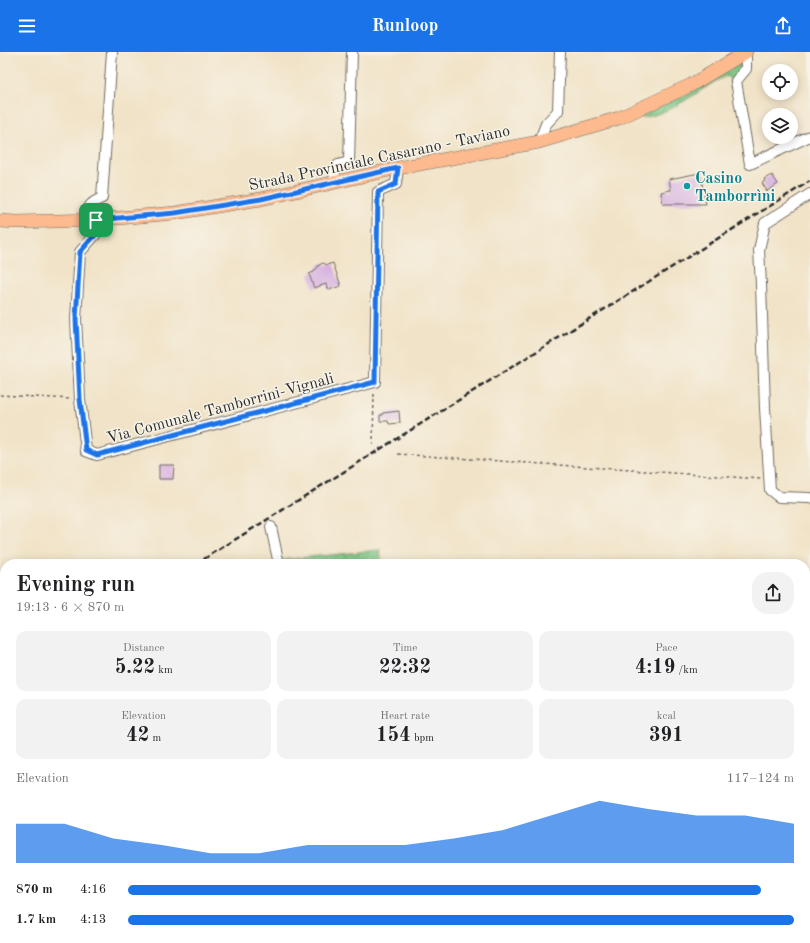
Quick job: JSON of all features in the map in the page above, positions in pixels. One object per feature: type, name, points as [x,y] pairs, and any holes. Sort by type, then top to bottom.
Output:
[{"type":"main road","name":"Strada Provinciale Casarano - Taviano","points":[[0,221],[92,220],[182,212],[261,199],[398,168],[539,142],[619,118],[692,85],[746,52]]},
{"type":"street","name":"Via Comunale Tamborrini-Vignali","points":[[112,52],[102,198],[91,203],[88,210],[96,234],[80,252],[76,319],[80,399],[86,450],[97,455],[375,382]]},
{"type":"street","points":[[334,183],[334,170],[338,165],[349,162],[352,52]]},
{"type":"street","points":[[539,142],[546,124],[558,111],[560,52]]},
{"type":"street","points":[[746,52],[746,69],[736,81],[750,164],[810,136]]},
{"type":"street","points":[[375,382],[378,192],[396,184],[398,168]]},
{"type":"street","points":[[810,194],[764,223],[759,250],[762,284],[765,408],[770,490],[779,497],[810,498]]},
{"type":"street","points":[[271,527],[277,559]]},
{"type":"path","points":[[372,445],[375,382]]},
{"type":"path","points":[[0,395],[80,399]]},
{"type":"path","points":[[398,454],[769,480]]},
{"type":"green space","points":[[740,64],[740,69],[733,79],[731,88],[730,78],[726,76],[670,109],[646,117],[633,118],[686,95]]},
{"type":"green space","points":[[380,550],[381,559],[290,559]]},
{"type":"building","name":"Casino Tamborrìni","points":[[700,173],[706,204],[663,204],[661,192],[671,190],[669,179]]},
{"type":"building","points":[[772,175],[778,184],[767,191],[762,183],[765,181],[764,179]]},
{"type":"building","points":[[323,263],[327,265],[333,263],[341,286],[329,290],[326,284],[314,288],[309,274],[314,272],[319,265]]},
{"type":"building","points":[[399,411],[400,423],[389,424],[388,421],[380,421],[380,415],[383,415],[383,413]]},
{"type":"building","points":[[159,465],[174,465],[173,479],[159,479]]},
{"type":"railway","points":[[204,559],[810,181]]},
{"type":"place","name":"Casino Tamborrìni","points":[[687,186]]},
{"type":"route","points":[[398,168],[396,184],[378,192],[375,382],[97,455],[86,450],[80,399],[76,319],[80,252],[88,241],[96,234],[96,220],[175,213],[261,199],[398,168]]}]
